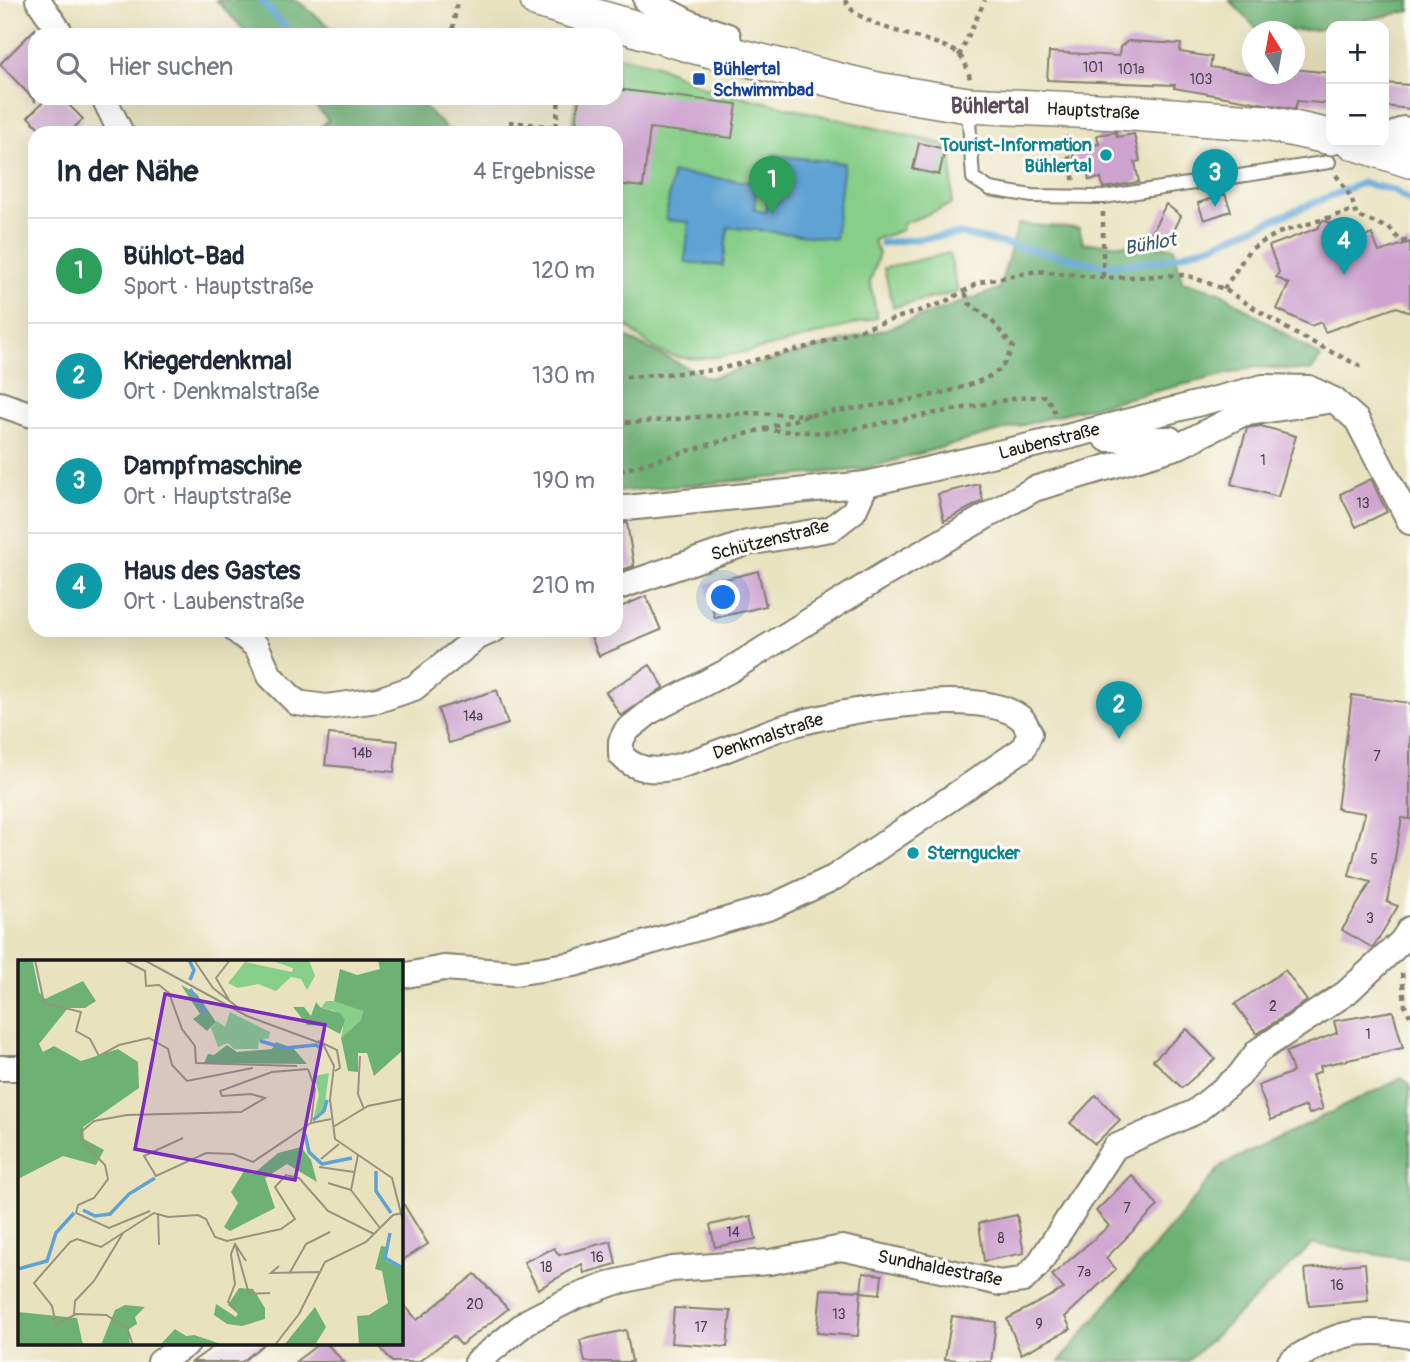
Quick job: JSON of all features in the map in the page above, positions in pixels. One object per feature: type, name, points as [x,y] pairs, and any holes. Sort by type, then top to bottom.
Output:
[{"type":"main road","name":"Hauptstraße","points":[[538,0],[732,56],[877,90],[969,94],[1111,120],[1266,123],[1326,137]]},
{"type":"main road","name":"Hauptstraße","points":[[1366,147],[1410,160]]},
{"type":"street","points":[[38,0],[57,28]]},
{"type":"street","points":[[646,0],[690,23],[728,36],[732,56]]},
{"type":"street","points":[[107,105],[118,126]]},
{"type":"street","points":[[1389,134],[1404,129],[1410,130]]},
{"type":"street","name":"Laubenstraße","points":[[623,508],[866,484],[1263,387],[1308,388],[1334,400],[1357,420],[1410,522]]},
{"type":"street","name":"Denkmalstraße","points":[[402,976],[444,968],[515,973],[575,964],[771,907],[835,877],[1023,749],[1030,733],[1022,719],[997,708],[946,701],[895,704],[826,716],[782,728],[673,768],[629,765],[621,755],[621,741],[625,731],[652,710],[730,670],[885,574],[1034,489],[1179,446],[1241,414],[1334,400]]},
{"type":"street","points":[[0,404],[28,414]]},
{"type":"street","points":[[1097,429],[1107,439],[1168,439],[1179,446]]},
{"type":"street","name":"Schützenstraße","points":[[623,586],[747,543],[831,529],[854,511],[866,484]]},
{"type":"street","points":[[245,637],[257,646],[270,676],[298,703],[326,707],[378,700],[414,688],[478,637]]},
{"type":"street","name":"Sundhaldestraße","points":[[477,1362],[528,1321],[573,1298],[613,1283],[672,1269],[770,1262],[842,1248],[1000,1283],[1023,1280],[1038,1265],[1115,1147],[1195,1112],[1239,1076],[1258,1051],[1346,993],[1406,935]]},
{"type":"street","points":[[0,1068],[18,1068]]},
{"type":"street","points":[[1290,1362],[1323,1341],[1378,1330],[1410,1336]]},
{"type":"street","points":[[160,1362],[187,1344]]},
{"type":"lane","points":[[969,94],[1012,120]]},
{"type":"lane","points":[[969,94],[973,178],[990,189],[1032,196],[1104,197],[1349,147]]},
{"type":"path","points":[[453,28],[457,0]]},
{"type":"path","points":[[845,0],[848,7],[873,21],[954,51],[964,61],[969,94]]},
{"type":"path","points":[[959,56],[985,0]]},
{"type":"path","points":[[556,126],[558,105]]},
{"type":"path","points":[[509,122],[547,126]]},
{"type":"path","points":[[1068,154],[1072,173]]},
{"type":"path","points":[[1339,179],[1351,197],[1357,216],[1389,228],[1402,242],[1410,240]]},
{"type":"path","points":[[1103,278],[1104,197]]},
{"type":"path","points":[[1224,289],[1249,250],[1278,233],[1354,209]]},
{"type":"path","points":[[623,377],[715,370],[807,347],[943,303],[980,282],[1037,271],[1103,278],[1186,275],[1224,289],[1294,333],[1362,367]]},
{"type":"path","points":[[623,470],[811,415],[928,395],[968,384],[1000,369],[1013,347],[992,321],[969,303],[965,292]]},
{"type":"path","points":[[759,430],[830,433],[1017,398],[1046,396],[1058,418]]},
{"type":"path","points":[[623,421],[631,423],[745,413],[811,415]]},
{"type":"path","points":[[1406,935],[1401,987],[1410,1016]]},
{"type":"green space","points":[[216,0],[296,0],[331,28],[242,28]]},
{"type":"green space","points":[[1229,0],[1410,0],[1410,11],[1360,21],[1326,21],[1326,28],[1315,30],[1305,30],[1305,21],[1249,21]]},
{"type":"green space","points":[[623,57],[655,64],[705,88],[952,146],[952,204],[903,224],[902,230],[873,240],[879,253],[870,282],[877,318],[747,352],[697,358],[677,357],[659,351],[623,322],[623,126],[572,126],[575,105],[623,105]]},
{"type":"green space","points":[[314,105],[422,105],[444,126],[322,126],[328,120]]},
{"type":"green space","points":[[1018,224],[1079,228],[1083,243],[1174,247],[1182,281],[1220,292],[1321,357],[1311,371],[1256,367],[1066,413],[864,469],[623,491],[623,336],[708,378],[886,329],[999,289]]},
{"type":"green space","points":[[949,253],[958,292],[893,307],[884,268]]},
{"type":"green space","points":[[1402,1078],[1410,1085],[1410,1260],[1313,1244],[1187,1362],[1059,1362],[1222,1165]]},
{"type":"water","points":[[773,155],[844,163],[835,239],[728,227],[723,266],[685,262],[689,222],[666,220],[672,173],[757,183],[754,210],[766,212]]},
{"type":"building","points":[[28,36],[28,94],[0,64]]},
{"type":"building","points":[[1128,41],[1181,44],[1180,52],[1212,57],[1210,67],[1242,72],[1242,84],[1305,84],[1305,70],[1326,72],[1326,104],[1297,101],[1295,109],[1174,88],[1175,85],[1047,80],[1049,52],[1119,56],[1120,47]]},
{"type":"building","points":[[1389,83],[1410,85],[1410,109],[1389,107]]},
{"type":"building","points":[[623,90],[737,104],[732,138],[650,128],[643,187],[623,185],[623,126],[576,126],[578,105],[623,105]]},
{"type":"building","points":[[40,105],[69,105],[83,119],[76,126],[37,126],[28,117]]},
{"type":"building","name":"Tourist-Information Bühlertal","points":[[1116,132],[1117,137],[1134,134],[1140,161],[1135,162],[1139,182],[1103,188],[1101,178],[1089,180],[1087,169],[1077,171],[1072,149],[1099,144],[1097,135]]},
{"type":"building","points":[[919,143],[945,149],[939,175],[913,169]]},
{"type":"building","points":[[1225,194],[1231,211],[1204,220],[1198,203]]},
{"type":"building","points":[[1166,204],[1181,216],[1172,235],[1148,240]]},
{"type":"building","points":[[1323,220],[1362,238],[1372,234],[1379,252],[1410,242],[1410,313],[1397,307],[1325,332],[1321,322],[1311,326],[1277,309],[1289,284],[1276,277],[1279,272],[1269,246],[1318,228]]},
{"type":"building","points":[[1261,426],[1296,436],[1278,497],[1231,484],[1247,428]]},
{"type":"building","points":[[1371,479],[1387,512],[1356,527],[1340,494]]},
{"type":"building","points":[[979,484],[983,501],[944,521],[938,494]]},
{"type":"building","points":[[623,523],[627,523],[634,566],[623,570]]},
{"type":"building","points":[[758,571],[766,606],[715,618],[706,584]]},
{"type":"building","points":[[646,596],[661,630],[599,656],[591,637],[623,637],[623,606]]},
{"type":"building","points":[[650,665],[664,687],[621,716],[606,692]]},
{"type":"building","points":[[497,690],[508,724],[449,743],[438,709]]},
{"type":"building","points":[[1352,695],[1410,703],[1410,819],[1402,818],[1387,902],[1398,906],[1373,948],[1342,930],[1371,882],[1349,876],[1365,813],[1337,809]]},
{"type":"building","points":[[329,734],[398,741],[394,772],[325,765]]},
{"type":"building","points":[[1285,970],[1307,1001],[1257,1034],[1235,1004]]},
{"type":"building","points":[[1393,1011],[1403,1048],[1320,1066],[1321,1071],[1312,1075],[1323,1109],[1309,1114],[1306,1106],[1271,1120],[1258,1086],[1293,1072],[1286,1052],[1337,1033],[1334,1021]]},
{"type":"building","points":[[1187,1029],[1215,1059],[1182,1088],[1153,1060]]},
{"type":"building","points":[[1096,1095],[1120,1120],[1095,1144],[1070,1123]]},
{"type":"building","points":[[1132,1175],[1158,1206],[1106,1258],[1116,1269],[1065,1317],[1071,1329],[1021,1354],[1007,1319],[1064,1289],[1052,1275],[1109,1226],[1096,1211]]},
{"type":"building","points":[[402,1202],[428,1244],[402,1260]]},
{"type":"building","points":[[1017,1215],[1024,1253],[984,1261],[979,1223]]},
{"type":"building","points":[[751,1216],[756,1239],[715,1247],[710,1225]]},
{"type":"building","points":[[611,1241],[616,1264],[584,1273],[582,1264],[538,1289],[524,1262],[554,1248],[559,1255]]},
{"type":"building","points":[[1365,1263],[1368,1301],[1309,1306],[1305,1269]]},
{"type":"building","points":[[863,1273],[882,1275],[880,1294],[861,1292]]},
{"type":"building","points":[[475,1274],[508,1309],[461,1345],[453,1336],[418,1362],[392,1362],[378,1344],[402,1344],[402,1302],[417,1320]]},
{"type":"building","points":[[821,1289],[861,1291],[858,1336],[817,1333]]},
{"type":"building","points":[[674,1308],[731,1311],[727,1347],[671,1343]]},
{"type":"building","points":[[952,1316],[996,1322],[991,1362],[945,1359]]},
{"type":"building","points":[[626,1330],[632,1362],[585,1362],[580,1340]]},
{"type":"building","points":[[217,1344],[264,1344],[242,1362],[192,1362]]},
{"type":"building","points":[[319,1344],[327,1344],[344,1362],[295,1362]]},
{"type":"waterway","name":"Bühlot","points":[[260,0],[286,28]]},
{"type":"waterway","name":"Bühlot","points":[[882,243],[961,234],[1105,266],[1159,261],[1212,245],[1362,183],[1393,190],[1410,201]]},
{"type":"place","name":"Bühlertal Schwimmbad","points":[[699,79]]},
{"type":"place","name":"Tourist-Information Bühlertal","points":[[1106,155]]},
{"type":"place","name":"Dampfmaschine","points":[[1215,207]]},
{"type":"place","name":"Bühlot-Bad","points":[[772,214]]},
{"type":"place","name":"Haus des Gastes","points":[[1344,275]]},
{"type":"place","name":"Kriegerdenkmal","points":[[1119,739]]},
{"type":"place","name":"Sterngucker","points":[[913,853]]},
{"type":"district","name":"Bühlertal","points":[[990,106]]}]
